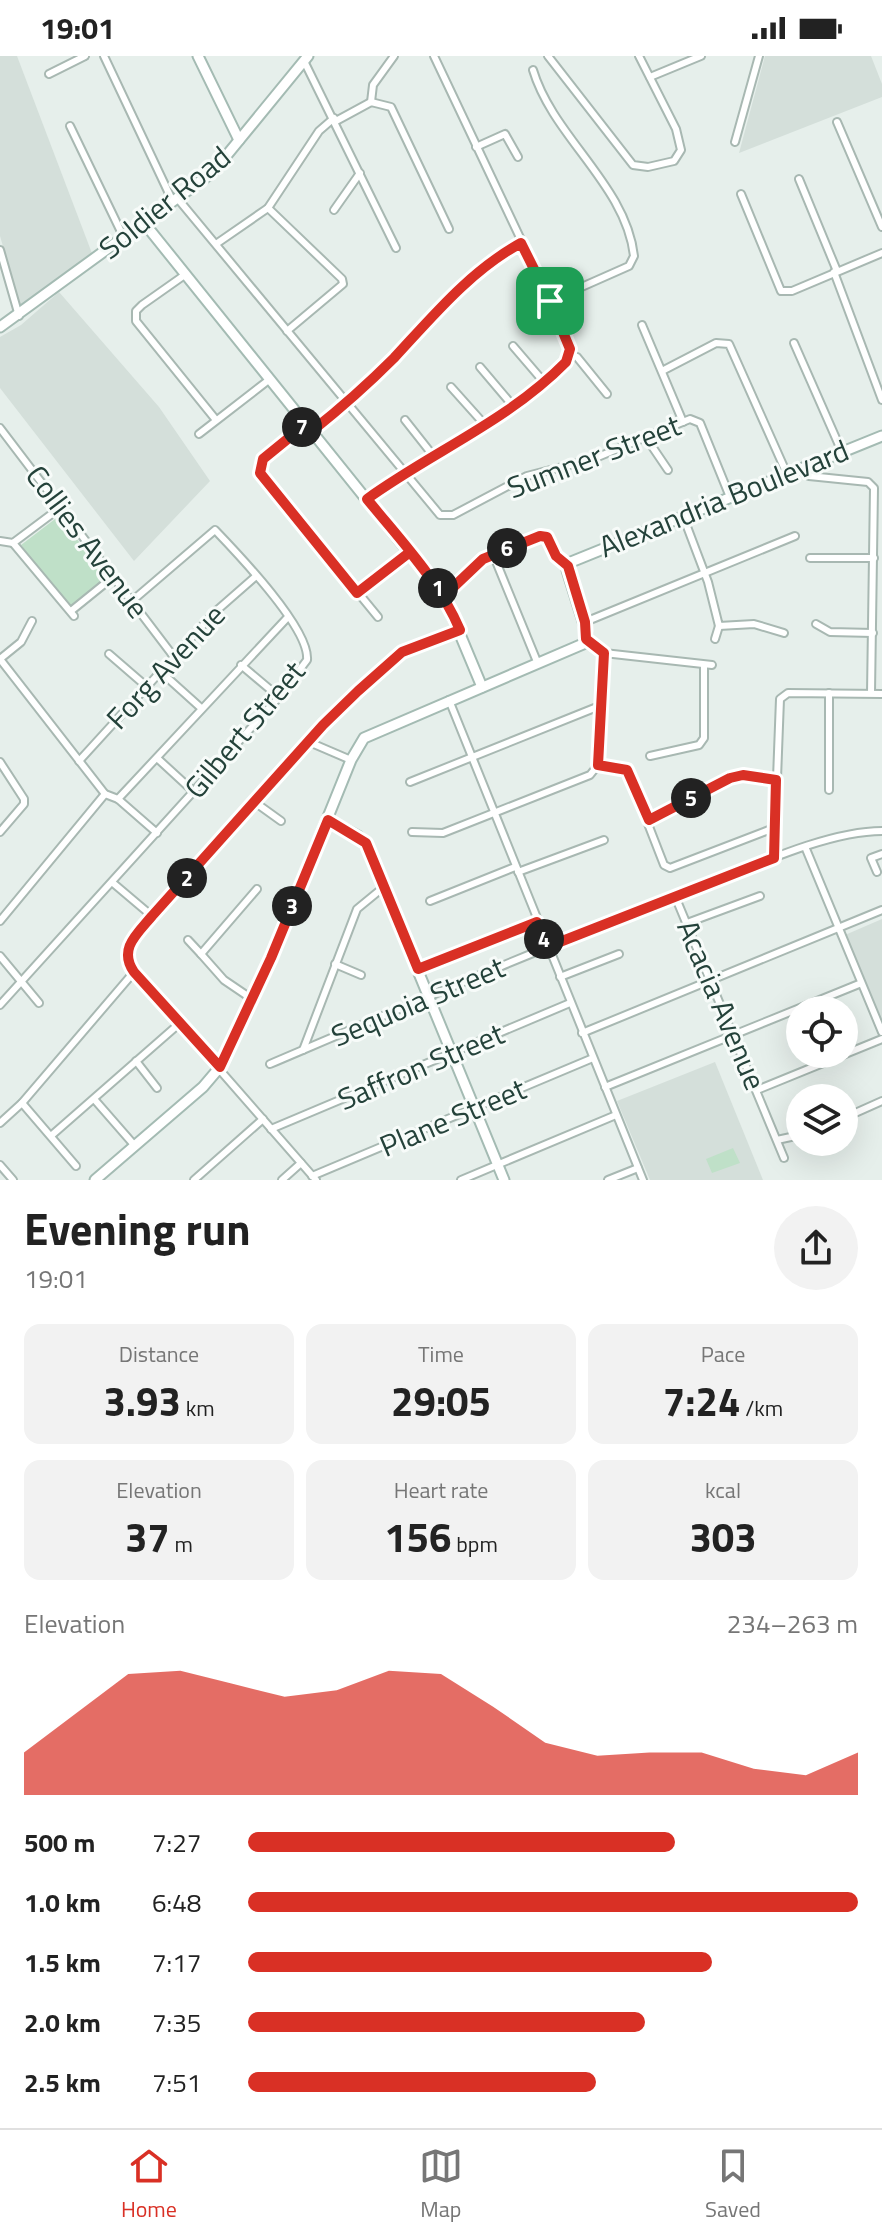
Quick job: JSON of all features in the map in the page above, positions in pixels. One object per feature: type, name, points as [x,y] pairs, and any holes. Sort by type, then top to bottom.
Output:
[{"type":"street","points":[[49,74],[85,56]]},
{"type":"street","name":"Sumner Street","points":[[104,56],[175,200],[216,244],[436,513],[449,516],[527,476],[647,439],[693,419],[700,423],[730,497]]},
{"type":"street","points":[[198,56],[239,140]]},
{"type":"street","points":[[371,102],[373,85],[394,56]]},
{"type":"street","points":[[434,56],[550,301],[570,354],[584,364],[607,394]]},
{"type":"street","points":[[548,56],[636,166],[674,161],[681,150],[676,129],[639,56]]},
{"type":"street","points":[[650,77],[701,56]]},
{"type":"street","points":[[735,142],[759,56]]},
{"type":"street","points":[[306,59],[396,248]]},
{"type":"street","name":"Soldier Road","points":[[0,327],[213,172],[306,59]]},
{"type":"street","points":[[533,70],[547,100],[622,215],[634,256],[629,266],[550,301]]},
{"type":"street","points":[[216,244],[268,208],[319,131],[371,102],[384,104],[396,115],[449,229]]},
{"type":"street","points":[[837,122],[882,227]]},
{"type":"street","points":[[70,126],[125,238]]},
{"type":"street","points":[[476,147],[505,134],[518,157]]},
{"type":"street","points":[[334,210],[360,173]]},
{"type":"street","points":[[799,179],[882,400]]},
{"type":"street","points":[[741,194],[781,291],[792,291],[882,253]]},
{"type":"street","points":[[268,208],[342,279],[343,284],[287,331]]},
{"type":"street","points":[[145,224],[444,596],[482,687]]},
{"type":"street","points":[[378,617],[260,473],[263,459],[346,405],[474,275],[521,243]]},
{"type":"street","points":[[0,250],[19,316]]},
{"type":"street","points":[[186,274],[142,305],[136,311],[136,321],[216,420]]},
{"type":"street","points":[[642,325],[683,422]]},
{"type":"street","points":[[662,371],[716,343],[729,344],[787,474]]},
{"type":"street","points":[[794,343],[842,452]]},
{"type":"street","points":[[513,346],[543,381]]},
{"type":"street","points":[[367,499],[403,473],[435,458],[513,406],[570,354]]},
{"type":"street","points":[[480,367],[513,406]]},
{"type":"street","points":[[199,434],[270,379]]},
{"type":"street","points":[[451,387],[485,425]]},
{"type":"street","points":[[405,420],[435,458]]},
{"type":"street","name":"Collies Avenue","points":[[2,433],[174,657]]},
{"type":"street","name":"Alexandria Boulevard","points":[[568,566],[882,436]]},
{"type":"street","points":[[647,439],[668,470]]},
{"type":"street","points":[[797,470],[809,476],[873,485],[878,544],[874,558],[871,693]]},
{"type":"street","points":[[13,543],[61,507]]},
{"type":"street","points":[[683,516],[706,575],[719,626],[715,639]]},
{"type":"street","name":"Gilbert Street","points":[[1,1004],[279,697],[307,660],[305,642],[288,617],[215,530],[132,601]]},
{"type":"street","points":[[95,1180],[203,1087],[220,1067],[252,999],[351,760],[364,738],[374,731],[579,647],[586,639],[585,622],[568,566],[556,556],[548,538],[542,536],[493,554],[444,596]]},
{"type":"street","points":[[585,622],[795,536]]},
{"type":"street","points":[[0,541],[13,543],[72,613],[113,577]]},
{"type":"street","points":[[357,593],[410,552]]},
{"type":"street","points":[[493,554],[538,664]]},
{"type":"street","points":[[810,558],[874,558]]},
{"type":"street","name":"Forg Avenue","points":[[79,761],[215,612],[255,577]]},
{"type":"street","points":[[118,799],[288,617]]},
{"type":"street","points":[[32,621],[21,642],[0,659],[105,794],[118,799],[157,833]]},
{"type":"street","points":[[719,626],[754,624],[784,633]]},
{"type":"street","points":[[816,624],[830,632],[873,633]]},
{"type":"street","points":[[314,1178],[134,972],[127,962],[127,948],[152,916],[309,742],[402,652],[460,630]]},
{"type":"street","points":[[586,639],[604,653],[708,665],[704,738],[699,745],[650,756]]},
{"type":"street","points":[[412,832],[443,833],[590,775],[598,765],[604,653]]},
{"type":"street","points":[[109,654],[146,686]]},
{"type":"street","points":[[241,665],[279,697]]},
{"type":"street","points":[[161,672],[201,708]]},
{"type":"street","points":[[774,858],[780,699],[788,693],[882,694]]},
{"type":"street","points":[[829,693],[829,790]]},
{"type":"street","points":[[449,700],[643,1180]]},
{"type":"street","points":[[410,782],[602,705]]},
{"type":"street","points":[[309,742],[351,760]]},
{"type":"street","points":[[157,758],[194,792]]},
{"type":"street","points":[[0,762],[24,799],[24,804],[0,832]]},
{"type":"street","points":[[598,765],[627,770],[664,865],[670,868],[774,828]]},
{"type":"street","points":[[649,820],[730,778],[743,775],[776,780]]},
{"type":"street","points":[[0,921],[105,794]]},
{"type":"street","points":[[256,803],[281,821]]},
{"type":"street","points":[[328,820],[363,840],[385,886],[504,1180]]},
{"type":"street","name":"Sequoia Street","points":[[270,1064],[547,947],[774,858],[844,835],[882,831]]},
{"type":"street","points":[[430,901],[604,840]]},
{"type":"street","points":[[806,849],[859,984],[882,1032]]},
{"type":"street","points":[[877,872],[871,858],[882,854]]},
{"type":"street","points":[[113,883],[152,916]]},
{"type":"street","points":[[303,1050],[357,909],[385,886]]},
{"type":"street","points":[[201,954],[257,889]]},
{"type":"street","name":"Acacia Avenue","points":[[675,896],[784,1158]]},
{"type":"street","points":[[687,923],[760,896]]},
{"type":"street","points":[[582,1033],[882,910]]},
{"type":"street","points":[[418,969],[537,922]]},
{"type":"street","points":[[188,940],[224,980],[252,999]]},
{"type":"street","points":[[560,977],[619,954]]},
{"type":"street","points":[[0,956],[39,1003]]},
{"type":"street","points":[[335,964],[361,975]]},
{"type":"street","points":[[0,1123],[22,1103],[134,972]]},
{"type":"street","points":[[605,1087],[859,984]]},
{"type":"street","name":"Saffron Street","points":[[271,1129],[454,1055],[570,1003]]},
{"type":"street","points":[[52,1135],[180,1023]]},
{"type":"street","points":[[757,1090],[882,1039]]},
{"type":"street","name":"Plane Street","points":[[314,1178],[593,1058]]},
{"type":"street","points":[[136,1061],[157,1088]]},
{"type":"street","points":[[94,1099],[135,1146]]},
{"type":"street","points":[[858,1112],[882,1101]]},
{"type":"street","points":[[22,1103],[76,1166]]},
{"type":"street","points":[[0,1108],[7,1116]]},
{"type":"street","points":[[461,1180],[616,1115]]},
{"type":"street","points":[[194,1180],[263,1119]]},
{"type":"street","points":[[777,1140],[786,1138]]},
{"type":"street","points":[[282,1180],[301,1163]]},
{"type":"street","points":[[0,1165],[3,1175],[13,1180]]},
{"type":"street","points":[[608,1180],[638,1168]]},
{"type":"shaded area","points":[[0,56],[17,56],[93,256],[21,308],[0,236]]},
{"type":"shaded area","points":[[765,56],[871,56],[882,84],[882,97],[739,153]]},
{"type":"shaded area","points":[[59,292],[159,407],[210,481],[134,561],[0,388],[0,337],[21,325]]},
{"type":"shaded area","points":[[882,919],[882,1026],[845,935]]},
{"type":"shaded area","points":[[715,1062],[763,1180],[650,1180],[617,1101]]},
{"type":"green space","points":[[59,516],[108,579],[70,608],[21,545]]},
{"type":"green space","points":[[733,1148],[740,1163],[712,1173],[706,1159]]},
{"type":"route","points":[[550,301],[521,243],[501,254],[452,296],[346,405],[312,431],[306,424],[263,459],[259,466],[260,473],[357,593],[410,552],[431,579],[444,596],[462,583],[483,559],[540,536],[547,537],[556,556],[568,566],[585,622],[586,639],[604,653],[598,765],[627,770],[649,820],[730,778],[743,775],[776,780],[774,858],[547,947],[537,922],[418,969],[366,843],[328,820],[271,958],[220,1067],[134,972],[127,962],[127,948],[323,725],[358,691],[402,652],[460,630],[444,596],[410,552],[367,499],[403,473],[466,439],[513,406],[566,362],[570,349],[550,301]]}]
